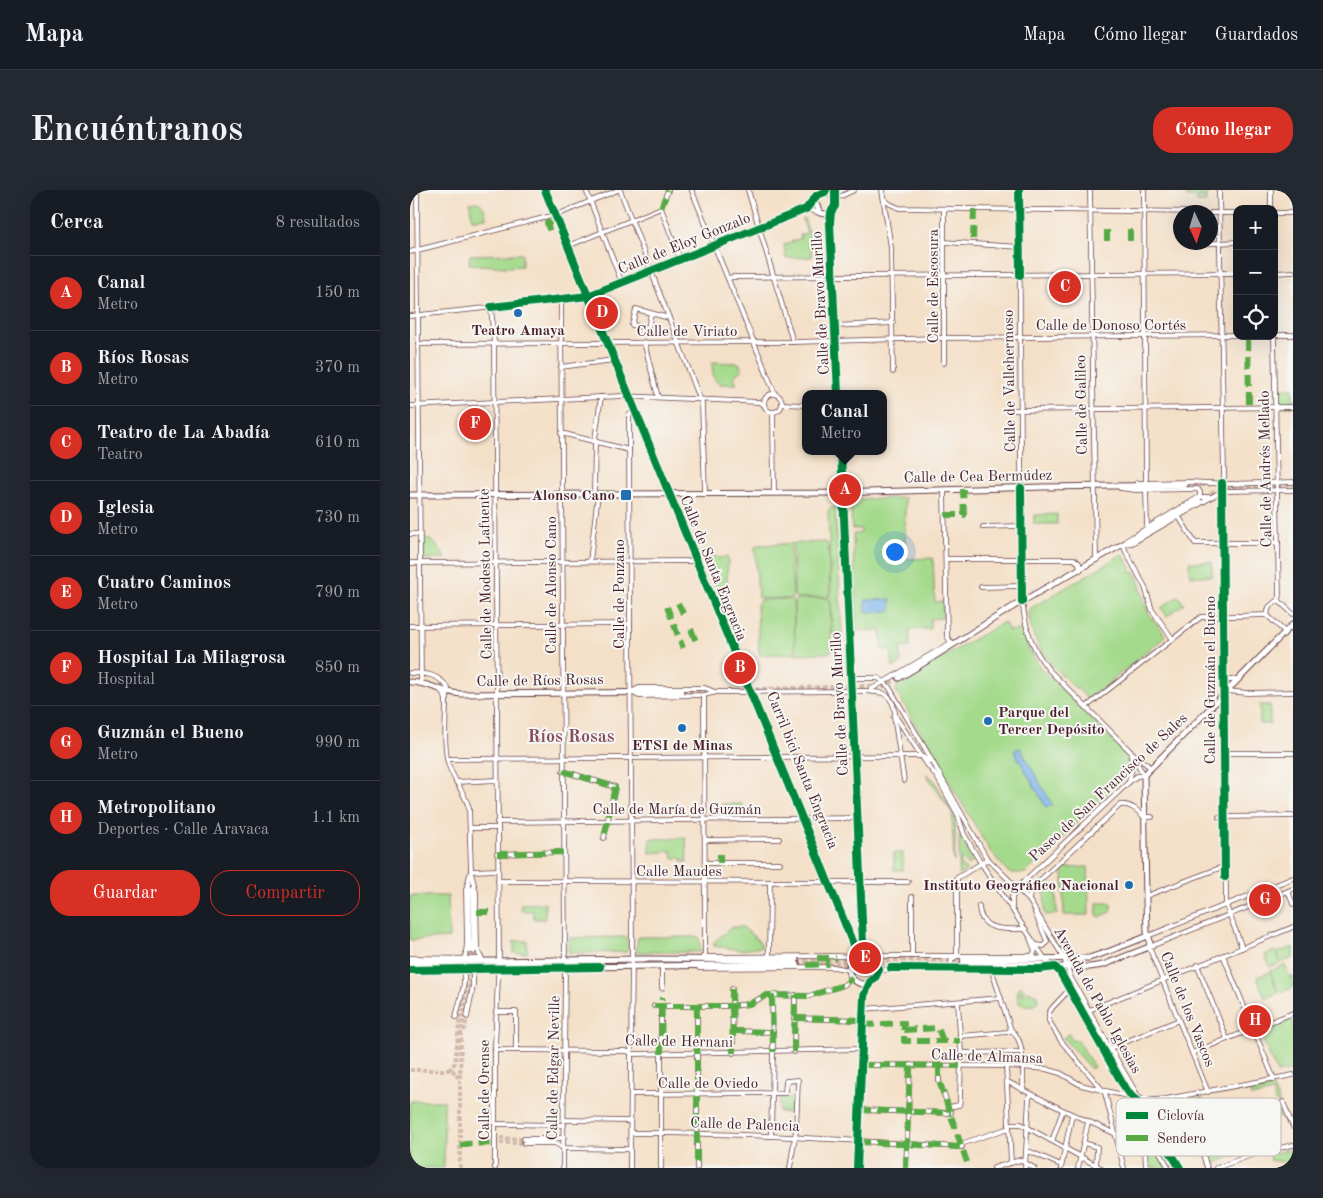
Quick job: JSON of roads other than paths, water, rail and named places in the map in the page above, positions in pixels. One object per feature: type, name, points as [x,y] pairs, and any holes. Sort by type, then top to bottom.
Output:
[{"type":"main road","name":"Calle de Santa Engracia","points":[[545,190],[828,882],[854,947],[855,957]]},
{"type":"main road","points":[[835,190],[835,198],[835,206],[831,212],[826,214],[820,213],[816,195],[826,191],[835,198]]},
{"type":"main road","name":"Calle de Bravo Murillo","points":[[831,212],[838,390]]},
{"type":"main road","name":"Calle de Bravo Murillo","points":[[841,455],[863,942],[869,955]]},
{"type":"main road","name":"Calle de Cea Bermúdez","points":[[410,495],[843,493],[1185,485]]},
{"type":"main road","points":[[898,678],[934,658],[970,633],[1022,602],[1080,570],[1199,499]]},
{"type":"main road","name":"Paseo de San Francisco de Sales","points":[[1144,775],[1293,625]]},
{"type":"main road","name":"Calle de Ríos Rosas","points":[[410,682],[421,683],[440,690],[461,694],[681,692]]},
{"type":"main road","name":"Calle de los Vascos","points":[[1144,775],[1147,936],[1150,941],[1149,947]]},
{"type":"main road","points":[[1147,936],[1099,956],[1082,958],[1062,966],[1046,958],[1040,960],[963,962],[1062,966],[1097,966],[1149,947]]},
{"type":"main road","points":[[857,1168],[864,996],[870,982],[878,972],[878,964],[869,955],[855,957],[851,962],[849,970],[864,996]]},
{"type":"main road","points":[[631,959],[796,962],[631,967],[498,968],[410,964],[489,960],[631,959]]},
{"type":"main road","points":[[855,980],[862,983],[870,982]]},
{"type":"street","points":[[417,190],[421,683]]},
{"type":"street","points":[[586,190],[622,283]]},
{"type":"street","points":[[410,252],[555,216],[619,190],[702,404],[705,494]]},
{"type":"street","points":[[668,190],[661,208],[680,259]]},
{"type":"street","points":[[748,190],[793,342]]},
{"type":"street","points":[[835,198],[854,190]]},
{"type":"street","points":[[882,190],[891,248],[893,276],[893,371]]},
{"type":"street","name":"Calle de Vallehermoso","points":[[1019,190],[1022,602],[1027,634],[1038,655],[1049,670],[1130,751]]},
{"type":"street","name":"Calle de Galileo","points":[[1090,190],[1096,560]]},
{"type":"street","points":[[1144,190],[1146,482]]},
{"type":"street","name":"Calle de Guzmán el Bueno","points":[[1219,190],[1220,335],[1224,478],[1222,483],[1222,543],[1223,675],[1225,693],[1222,817],[1226,905],[1242,948]]},
{"type":"street","points":[[1271,190],[1271,205]]},
{"type":"street","points":[[692,191],[775,394],[781,398],[782,404],[779,410],[773,413],[767,411],[764,404],[766,397],[775,394]]},
{"type":"street","name":"Calle de Eloy Gonzalo","points":[[410,316],[588,296],[806,209],[816,195]]},
{"type":"street","points":[[884,199],[897,208],[1173,212]]},
{"type":"street","points":[[568,246],[661,208]]},
{"type":"street","points":[[806,209],[820,213]]},
{"type":"street","name":"Calle de Escosura","points":[[944,209],[944,363]]},
{"type":"street","points":[[1220,213],[1233,213]]},
{"type":"street","points":[[1278,213],[1293,213]]},
{"type":"street","points":[[944,242],[1020,247]]},
{"type":"street","points":[[1220,243],[1233,242]]},
{"type":"street","points":[[1278,273],[1293,272]]},
{"type":"street","points":[[728,278],[1233,273]]},
{"type":"street","name":"Calle de Alonso Cano","points":[[560,300],[564,960]]},
{"type":"street","name":"Calle de Modesto Lafuente","points":[[492,308],[496,562],[498,968]]},
{"type":"street","points":[[651,313],[648,328],[632,325],[636,309],[651,313],[669,318]]},
{"type":"street","points":[[835,326],[893,323]]},
{"type":"street","name":"Calle de Donoso Cortés","points":[[836,341],[1233,335]]},
{"type":"street","points":[[1278,336],[1293,335]]},
{"type":"street","name":"Calle de Andrés Mellado","points":[[1274,340],[1280,602]]},
{"type":"street","name":"Calle de Viriato","points":[[418,344],[836,341]]},
{"type":"street","points":[[644,342],[658,397]]},
{"type":"street","points":[[561,367],[614,360]]},
{"type":"street","points":[[410,406],[629,396],[759,402],[764,404]]},
{"type":"street","points":[[590,561],[596,494],[595,441],[601,397]]},
{"type":"street","points":[[782,404],[802,405]]},
{"type":"street","points":[[1006,410],[1293,406]]},
{"type":"street","name":"Calle de Ponzano","points":[[630,1168],[632,882],[629,416],[635,411]]},
{"type":"street","points":[[773,413],[774,493]]},
{"type":"street","points":[[561,433],[629,450]]},
{"type":"street","name":"Calle de Cea Bermúdez","points":[[1115,486],[1146,482],[1293,482]]},
{"type":"street","name":"Calle de Cea Bermúdez","points":[[1115,486],[1130,490],[1198,489],[1210,482]]},
{"type":"street","points":[[1198,489],[1200,492],[1199,499]]},
{"type":"street","points":[[944,490],[947,636],[951,643]]},
{"type":"street","points":[[1146,490],[1147,527]]},
{"type":"street","points":[[1172,638],[1152,610],[1145,586],[1125,550],[1124,544],[1129,538],[1147,527],[1199,499],[1222,491],[1293,490]]},
{"type":"street","points":[[1124,544],[1132,543],[1179,517],[1209,497]]},
{"type":"street","points":[[1179,517],[1195,543],[1278,543]]},
{"type":"street","points":[[983,528],[1022,526]]},
{"type":"street","points":[[410,534],[419,534]]},
{"type":"street","points":[[946,560],[1074,559],[1079,563],[1080,570]]},
{"type":"street","points":[[410,563],[696,561]]},
{"type":"street","points":[[981,587],[1022,586]]},
{"type":"street","points":[[1267,614],[1269,607],[1276,601],[1280,602],[1293,614]]},
{"type":"street","points":[[1086,707],[1201,617],[1267,614],[1285,632]]},
{"type":"street","points":[[410,626],[630,624]]},
{"type":"street","points":[[865,691],[873,689],[970,633]]},
{"type":"street","points":[[410,673],[426,673],[436,677],[446,685],[449,692],[446,704]]},
{"type":"street","name":"Calle de Guzmán el Bueno","points":[[1223,675],[1233,681],[1238,680]]},
{"type":"street","points":[[852,678],[876,678],[884,682]]},
{"type":"street","name":"Avenida de Pablo Iglesias","points":[[884,682],[900,705],[934,763],[986,857],[1029,900],[1062,966],[1069,990],[1103,1051],[1132,1097]]},
{"type":"street","name":"Calle de Ríos Rosas","points":[[631,692],[638,688],[705,688],[717,692]]},
{"type":"street","points":[[440,690],[445,697],[446,704],[447,759],[468,805],[472,952]]},
{"type":"street","name":"Calle de Ríos Rosas","points":[[631,692],[639,696],[704,695],[717,692],[750,691],[865,691]]},
{"type":"street","points":[[865,691],[883,693],[891,701],[894,708],[904,781]]},
{"type":"street","points":[[1225,693],[1293,692]]},
{"type":"street","points":[[704,695],[704,957]]},
{"type":"street","points":[[894,708],[895,704],[900,705]]},
{"type":"street","name":"Avenida de Pablo Iglesias","points":[[894,714],[920,755],[937,777],[959,818],[964,834],[981,863],[1046,958],[1062,966],[1071,978],[1139,1098]]},
{"type":"street","points":[[447,759],[855,757],[920,755],[926,750]]},
{"type":"street","points":[[1130,751],[1152,768]]},
{"type":"street","points":[[1130,751],[1144,775]]},
{"type":"street","points":[[1129,782],[1132,768],[1130,751]]},
{"type":"street","points":[[1224,753],[1293,753]]},
{"type":"street","name":"Avenida de Pablo Iglesias","points":[[920,755],[934,763]]},
{"type":"street","points":[[563,771],[615,787],[604,838]]},
{"type":"street","name":"Paseo de San Francisco de Sales","points":[[1012,908],[1012,897],[1018,888],[1129,782],[1137,776],[1144,775]]},
{"type":"street","points":[[456,782],[497,780]]},
{"type":"street","points":[[1219,795],[1224,795]]},
{"type":"street","name":"Paseo de San Francisco de Sales","points":[[1029,900],[1034,885],[1120,805],[1124,804],[1134,808],[1144,817]]},
{"type":"street","points":[[1222,817],[1293,816]]},
{"type":"street","points":[[1144,817],[1152,817]]},
{"type":"street","name":"Calle de María de Guzmán","points":[[497,822],[858,818]]},
{"type":"street","points":[[470,828],[497,828]]},
{"type":"street","points":[[705,840],[779,840]]},
{"type":"street","points":[[497,854],[564,852]]},
{"type":"street","points":[[956,956],[957,878],[981,863],[986,857]]},
{"type":"street","points":[[705,863],[780,862]]},
{"type":"street","points":[[1146,896],[1225,866]]},
{"type":"street","points":[[471,872],[498,870]]},
{"type":"street","points":[[1147,936],[1293,878]]},
{"type":"street","points":[[465,958],[467,947],[466,889],[471,879]]},
{"type":"street","points":[[471,879],[476,892],[477,948],[482,959]]},
{"type":"street","name":"Calle Maudes","points":[[498,881],[908,882]]},
{"type":"street","points":[[769,957],[770,882]]},
{"type":"street","points":[[1149,947],[1293,889]]},
{"type":"street","points":[[1288,891],[1293,904]]},
{"type":"street","points":[[912,897],[912,956]]},
{"type":"street","points":[[979,906],[979,915],[982,921],[997,929],[1026,929]]},
{"type":"street","name":"Avenida de Pablo Iglesias","points":[[1033,907],[1036,919],[1047,941],[1044,946],[1036,945]]},
{"type":"street","points":[[1082,1013],[1293,927]]},
{"type":"street","name":"Avenida de Pablo Iglesias","points":[[1026,929],[1035,951],[1035,954],[1032,956]]},
{"type":"street","name":"Calle de los Vascos","points":[[1149,947],[1208,1092]]},
{"type":"street","points":[[869,955],[1039,956],[1046,958]]},
{"type":"street","points":[[1223,955],[1274,1080]]},
{"type":"street","points":[[955,968],[951,962],[952,958],[956,956]]},
{"type":"street","points":[[674,959],[704,957],[855,957]]},
{"type":"street","points":[[410,958],[489,960]]},
{"type":"street","name":"Calle de Edgar Neville","points":[[563,1168],[564,960]]},
{"type":"street","points":[[1197,965],[1227,1039]]},
{"type":"street","points":[[662,966],[662,988]]},
{"type":"street","points":[[674,966],[697,968],[834,966],[849,970]]},
{"type":"street","points":[[878,972],[888,968],[1040,969],[1062,966]]},
{"type":"street","points":[[410,970],[498,968]]},
{"type":"street","name":"Calle de Orense","points":[[495,1168],[495,1050],[498,968]]},
{"type":"street","points":[[991,968],[1011,1030],[1015,1033],[1022,1052],[1023,1090]]},
{"type":"street","points":[[488,969],[497,977]]},
{"type":"street","points":[[456,1017],[463,984],[463,970]]},
{"type":"street","points":[[467,1017],[473,986],[472,976],[476,970]]},
{"type":"street","points":[[654,1006],[732,1006],[749,1004],[766,995],[809,996],[855,980]]},
{"type":"street","points":[[732,989],[733,1052]]},
{"type":"street","points":[[1069,990],[1052,1008],[1049,1013],[1049,1021],[1061,1041],[1107,1096],[1116,1135]]},
{"type":"street","points":[[771,1135],[773,1093],[772,995]]},
{"type":"street","points":[[794,995],[794,1052]]},
{"type":"street","points":[[864,1009],[1001,998]]},
{"type":"street","points":[[948,1107],[958,1105],[960,1102],[961,1052],[958,1002]]},
{"type":"street","points":[[661,1168],[662,1006]]},
{"type":"street","points":[[697,1006],[697,1168]]},
{"type":"street","points":[[496,1012],[516,1012],[516,1050]]},
{"type":"street","points":[[1192,1053],[1293,1013]]},
{"type":"street","points":[[794,1018],[863,1020]]},
{"type":"street","points":[[1103,1051],[1179,1020]]},
{"type":"street","points":[[960,1036],[1008,1032],[1011,1030]]},
{"type":"street","points":[[733,1031],[773,1032]]},
{"type":"street","name":"Calle de Hernani","points":[[495,1050],[564,1050],[662,1054],[862,1049]]},
{"type":"street","points":[[961,1052],[1022,1052]]},
{"type":"street","name":"Calle de Almansa","points":[[861,1065],[1006,1066],[1046,1069],[1060,1072],[1081,1085],[1139,1098]]},
{"type":"street","points":[[906,1168],[910,1065]]},
{"type":"street","points":[[859,1110],[951,1113],[939,1082],[939,1065]]},
{"type":"street","points":[[1006,1066],[1011,1162]]},
{"type":"street","name":"Calle de Almansa","points":[[1172,1098],[1293,1075]]},
{"type":"street","name":"Calle de Oviedo","points":[[631,1094],[785,1093],[786,1081],[798,1080],[795,1136]]},
{"type":"street","points":[[1006,1081],[1116,1135]]},
{"type":"street","points":[[1025,1168],[1029,1098],[1032,1094]]},
{"type":"street","points":[[1283,1102],[1293,1127]]},
{"type":"street","points":[[1052,1141],[1063,1110]]},
{"type":"street","points":[[1027,1152],[1031,1152],[1061,1166],[1072,1115]]},
{"type":"street","points":[[495,1124],[630,1121]]},
{"type":"street","points":[[1078,1168],[1088,1122]]},
{"type":"street","points":[[1009,1126],[1020,1124],[1098,1167]]},
{"type":"street","name":"Calle de Palencia","points":[[631,1133],[771,1135],[858,1142],[962,1146],[1009,1126]]},
{"type":"street","points":[[790,1168],[795,1136]]},
{"type":"street","points":[[564,1137],[524,1141],[555,1143],[564,1148],[630,1149]]},
{"type":"street","points":[[1084,1143],[1097,1147],[1098,1167]]},
{"type":"street","points":[[1162,1156],[1169,1168]]},
{"type":"street","name":"Avenida de Pablo Iglesias","points":[[1173,1156],[1180,1168]]},
{"type":"street","points":[[1216,1168],[1249,1156]]},
{"type":"street","points":[[994,1168],[1020,1160],[1034,1168]]},
{"type":"water","points":[[891,599],[891,611],[866,612],[865,600]]},
{"type":"water","points":[[1019,748],[1053,806],[1046,807],[1014,751]]},
{"type":"tunnel","points":[[1185,485],[1210,484]]},
{"type":"tunnel","points":[[1204,498],[1217,491],[1229,488],[1293,486]]},
{"type":"tunnel","points":[[747,690],[883,686],[899,678]]},
{"type":"tunnel","points":[[681,692],[713,691]]},
{"type":"tunnel","points":[[449,1070],[455,1063],[470,952]]},
{"type":"tunnel","points":[[460,1168],[461,1034],[474,952]]},
{"type":"tunnel","points":[[796,960],[963,960]]},
{"type":"tunnel","points":[[797,964],[963,964]]},
{"type":"tunnel","points":[[464,1031],[467,1017]]},
{"type":"tunnel","points":[[410,1070],[449,1070],[453,1071],[459,1078]]},
{"type":"tunnel","points":[[494,1138],[524,1139]]},
{"type":"tunnel","points":[[494,1143],[524,1143]]},
{"type":"place","name":"Teatro de La Abadía","points":[[1065,287]]},
{"type":"place","name":"Teatro Amaya","points":[[518,313]]},
{"type":"place","name":"Iglesia","points":[[602,313]]},
{"type":"place","name":"Hospital La Milagrosa","points":[[475,424]]},
{"type":"place","name":"Canal","points":[[845,490]]},
{"type":"place","name":"Alonso Cano","points":[[626,495]]},
{"type":"place","name":"Ríos Rosas","points":[[740,668]]},
{"type":"place","name":"Parque del Tercer Depósito","points":[[988,721]]},
{"type":"place","name":"ETSI de Minas","points":[[682,728]]},
{"type":"place","name":"Instituto Geográfico Nacional","points":[[1129,885]]},
{"type":"place","name":"Guzmán el Bueno","points":[[1265,900]]},
{"type":"place","name":"Cuatro Caminos","points":[[865,958]]},
{"type":"place","name":"Metropolitano","points":[[1255,1021]]},
{"type":"district","name":"Ríos Rosas","points":[[571,736]]}]
